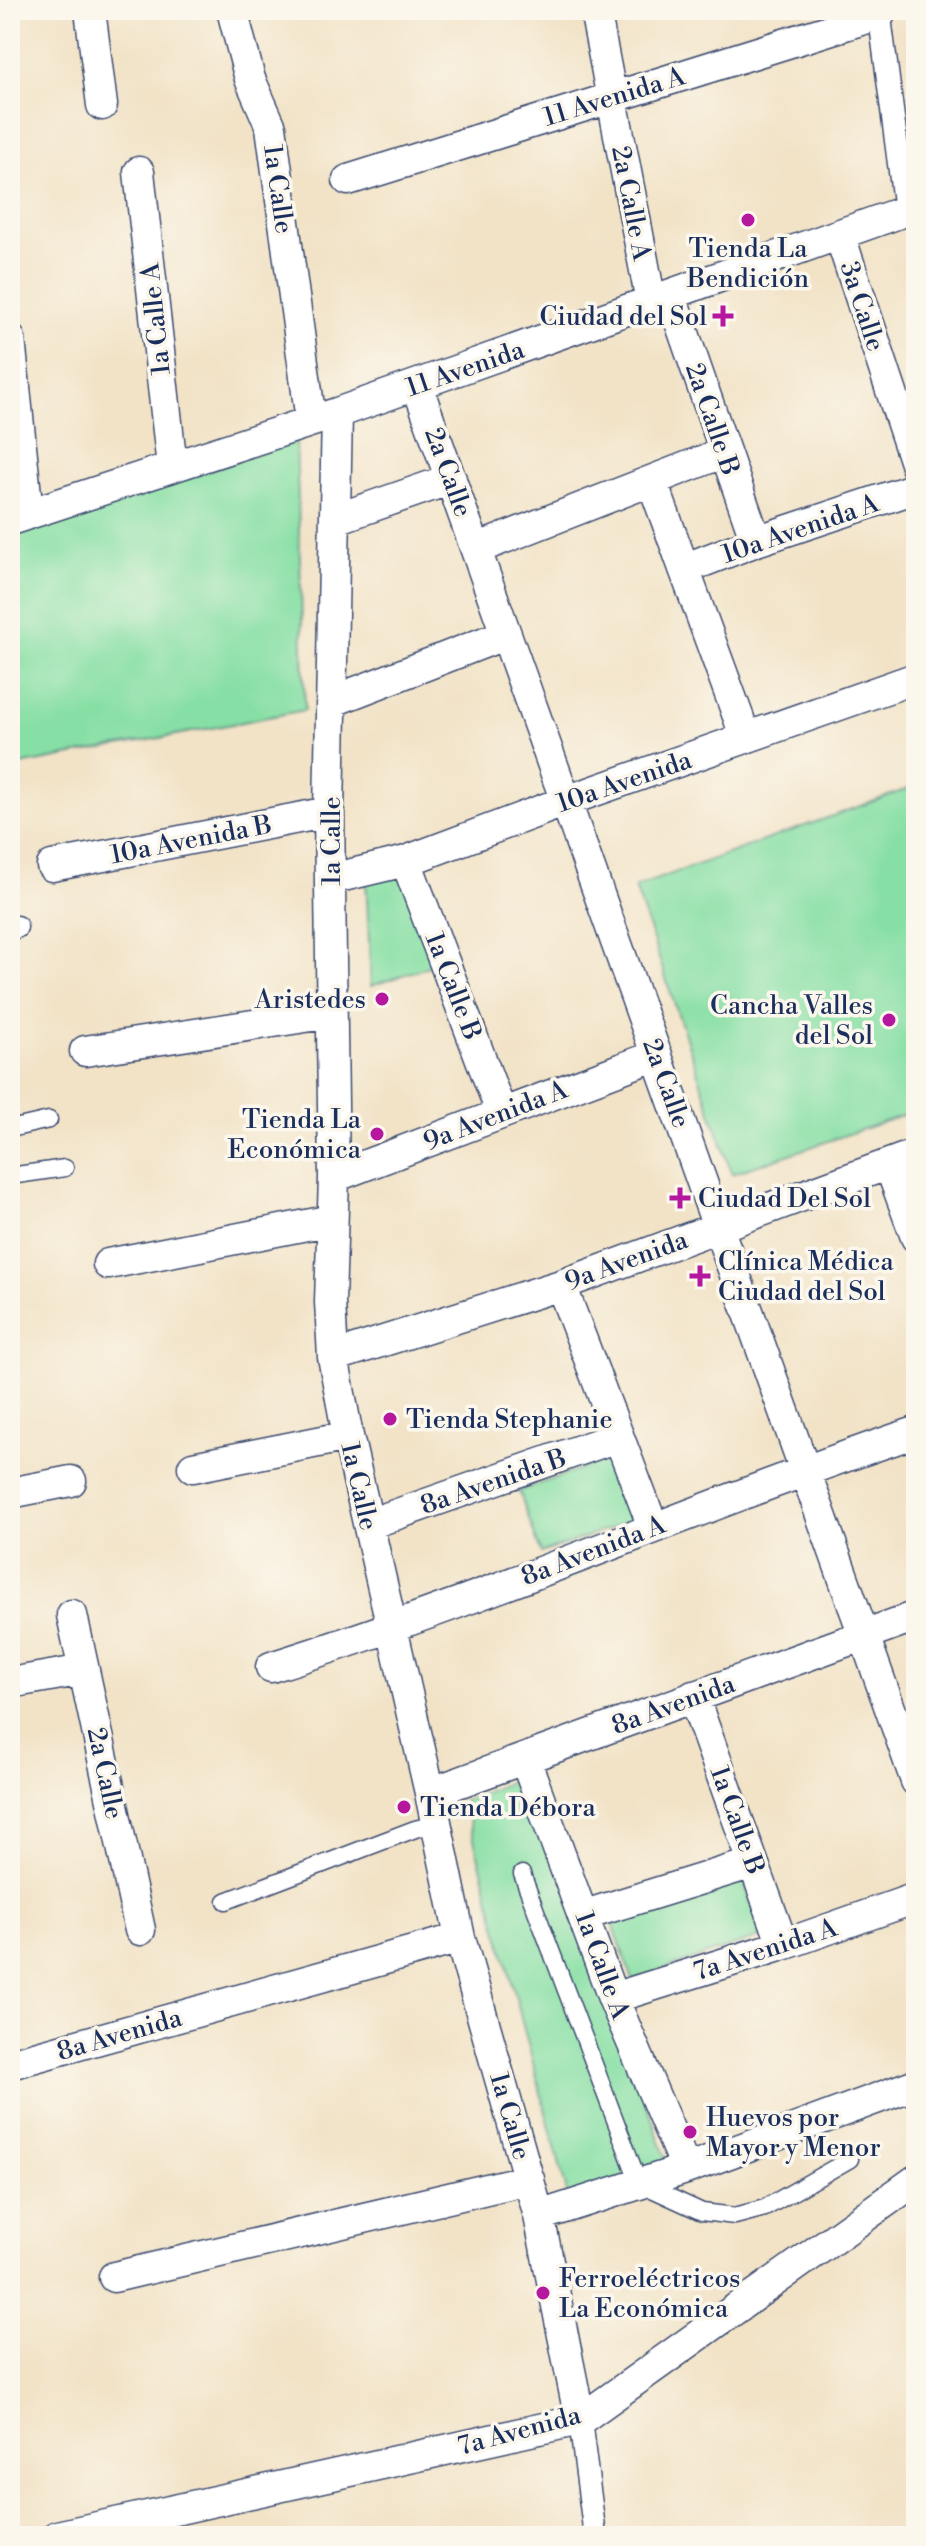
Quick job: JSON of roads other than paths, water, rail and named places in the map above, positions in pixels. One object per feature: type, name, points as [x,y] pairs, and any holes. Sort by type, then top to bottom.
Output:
[{"type":"street","points":[[90,10],[102,105]]},
{"type":"street","name":"1a Calle","points":[[232,10],[250,79],[271,127],[324,417],[336,519],[329,812],[334,1177],[330,1302],[333,1357],[460,1938],[539,2216],[580,2420],[595,2536]]},
{"type":"street","name":"2a Calle A","points":[[595,10],[612,97],[661,299]]},
{"type":"street","points":[[880,12],[911,208]]},
{"type":"street","name":"11 Avenida A","points":[[348,180],[880,12]]},
{"type":"street","name":"1a Calle A","points":[[139,172],[172,467]]},
{"type":"street","name":"11 Avenida","points":[[19,517],[417,385],[840,236],[911,208]]},
{"type":"street","name":"3a Calle","points":[[840,236],[905,397],[916,466]]},
{"type":"street","name":"2a Calle B","points":[[661,299],[725,452],[756,541]]},
{"type":"street","points":[[10,339],[19,517]]},
{"type":"street","name":"2a Calle","points":[[417,385],[916,1781]]},
{"type":"street","points":[[476,549],[725,452]]},
{"type":"street","points":[[336,519],[451,479]]},
{"type":"street","points":[[652,481],[746,738]]},
{"type":"street","name":"10a Avenida A","points":[[684,569],[756,541],[916,488]]},
{"type":"street","points":[[333,701],[506,634]]},
{"type":"street","name":"10a Avenida","points":[[331,879],[406,861],[566,801],[916,678]]},
{"type":"street","name":"10a Avenida B","points":[[52,866],[329,812]]},
{"type":"street","name":"1a Calle B","points":[[406,861],[501,1112]]},
{"type":"street","points":[[85,1051],[331,1013]]},
{"type":"street","name":"9a Avenida A","points":[[334,1177],[657,1055]]},
{"type":"street","points":[[902,1159],[916,1237]]},
{"type":"street","name":"9a Avenida","points":[[333,1357],[561,1285],[902,1159]]},
{"type":"street","points":[[108,1264],[332,1220]]},
{"type":"street","points":[[561,1285],[653,1527]]},
{"type":"street","name":"8a Avenida A","points":[[271,1667],[391,1629],[804,1469],[916,1432]]},
{"type":"street","points":[[193,1467],[348,1436]]},
{"type":"street","name":"8a Avenida B","points":[[369,1524],[617,1437]]},
{"type":"street","points":[[10,1493],[71,1481]]},
{"type":"street","name":"2a Calle","points":[[72,1615],[140,1930]]},
{"type":"street","name":"8a Avenida","points":[[430,1793],[916,1616]]},
{"type":"street","points":[[10,1683],[84,1670]]},
{"type":"street","name":"1a Calle B","points":[[693,1696],[783,1945]]},
{"type":"street","name":"1a Calle A","points":[[525,1759],[585,1915],[613,1998],[686,2169]]},
{"type":"street","points":[[585,1915],[753,1863]]},
{"type":"street","name":"7a Avenida A","points":[[613,1998],[783,1945],[916,1898]]},
{"type":"street","name":"8a Avenida","points":[[10,2064],[460,1938]]},
{"type":"street","points":[[539,2216],[686,2169],[916,2084]]},
{"type":"street","points":[[114,2277],[529,2179]]},
{"type":"street","name":"7a Avenida","points":[[57,2536],[580,2420],[916,2181]]},
{"type":"lane","points":[[10,1129],[49,1120]]},
{"type":"lane","points":[[10,1176],[65,1168]]},
{"type":"lane","points":[[226,1901],[435,1824]]},
{"type":"lane","points":[[522,1874],[639,2183],[702,2212],[735,2216],[765,2208],[850,2159]]},
{"type":"place","name":"Tienda La Bendición","points":[[748,220]]},
{"type":"place","name":"Ciudad del Sol","points":[[723,316]]},
{"type":"place","name":"Aristedes","points":[[382,999]]},
{"type":"place","name":"Cancha Valles del Sol","points":[[889,1020]]},
{"type":"place","name":"Tienda La Económica","points":[[377,1134]]},
{"type":"place","name":"Ciudad Del Sol","points":[[680,1198]]},
{"type":"place","name":"Clínica Médica Ciudad del Sol","points":[[700,1276]]},
{"type":"place","name":"Tienda Stephanie","points":[[390,1419]]},
{"type":"place","name":"Tienda Débora","points":[[404,1807]]},
{"type":"place","name":"Huevos por Mayor y Menor","points":[[690,2132]]},
{"type":"place","name":"Ferroeléctricos La Económica","points":[[543,2293]]}]
